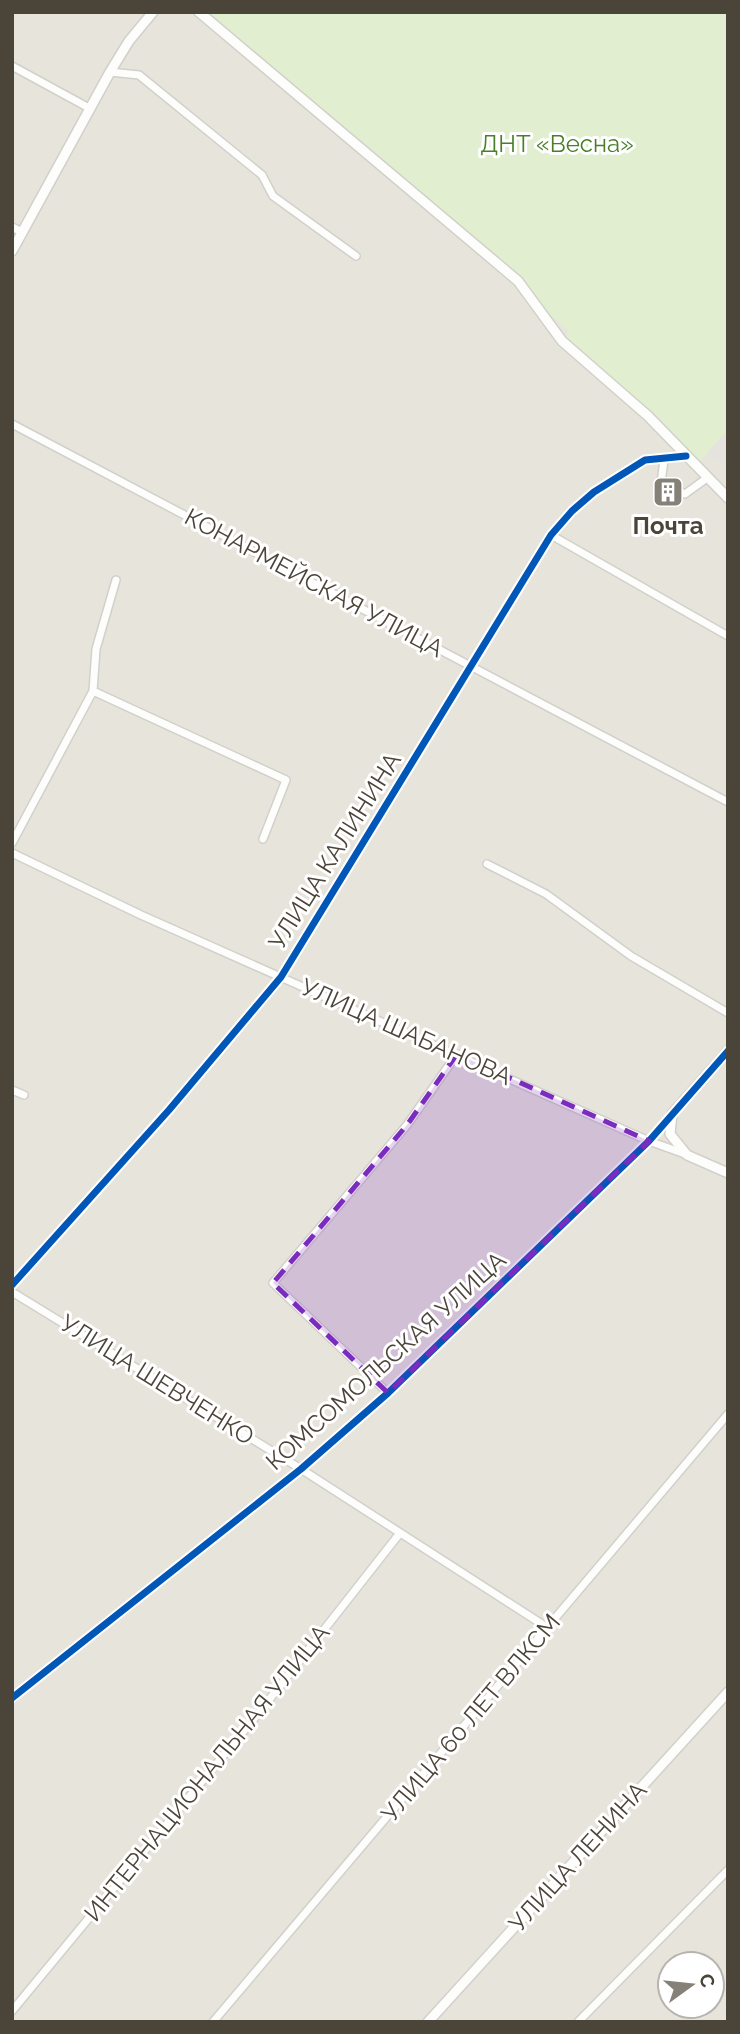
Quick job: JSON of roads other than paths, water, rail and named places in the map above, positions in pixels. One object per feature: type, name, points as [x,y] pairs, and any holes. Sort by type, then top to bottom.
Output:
[{"type":"street","points":[[12,251],[110,72],[129,41],[153,12]]},
{"type":"street","points":[[199,12],[518,281],[562,341],[648,416],[728,498]]},
{"type":"street","points":[[12,66],[89,108]]},
{"type":"street","points":[[110,72],[139,75],[262,175],[273,196],[356,256]]},
{"type":"street","points":[[12,227],[22,232]]},
{"type":"street","name":"КОНАРМЕЙСКАЯ УЛИЦА","points":[[12,424],[728,802]]},
{"type":"street","name":"УЛИЦА КАЛИНИНА","points":[[12,1285],[169,1110],[281,976],[551,535],[572,511],[594,492],[645,460],[686,456]]},
{"type":"street","points":[[664,460],[661,483],[685,494],[707,478]]},
{"type":"street","points":[[551,535],[728,636]]},
{"type":"street","points":[[12,843],[93,691],[96,649],[116,580]]},
{"type":"street","points":[[93,691],[286,780],[263,839]]},
{"type":"street","name":"УЛИЦА ШАБАНОВА","points":[[12,853],[141,915],[649,1141],[728,1173]]},
{"type":"street","points":[[486,864],[546,894],[631,956],[728,1013]]},
{"type":"street","name":"КОМСОМОЛЬСКАЯ УЛИЦА","points":[[12,1698],[301,1469],[388,1393],[649,1141],[728,1051]]},
{"type":"street","points":[[388,1393],[273,1283],[407,1125],[457,1054]]},
{"type":"street","points":[[12,1090],[24,1095]]},
{"type":"street","name":"УЛИЦА ШАБАНОВА","points":[[672,1114],[670,1134],[687,1155]]},
{"type":"street","name":"УЛИЦА ШЕВЧЕНКО","points":[[12,1292],[301,1469],[548,1628]]},
{"type":"street","name":"УЛИЦА 60 ЛЕТ ВЛКСМ","points":[[213,2022],[728,1414]]},
{"type":"street","name":"ИНТЕРНАЦИОНАЛЬНАЯ УЛИЦА","points":[[12,2011],[261,1710],[400,1533]]},
{"type":"street","name":"УЛИЦА ЛЕНИНА","points":[[428,2022],[728,1692]]},
{"type":"street","points":[[578,2022],[728,1870]]},
{"type":"place","name":"Почта","points":[[668,492]]},
{"type":"park label","name":"ДНТ «Весна»","points":[[557,144]]}]
